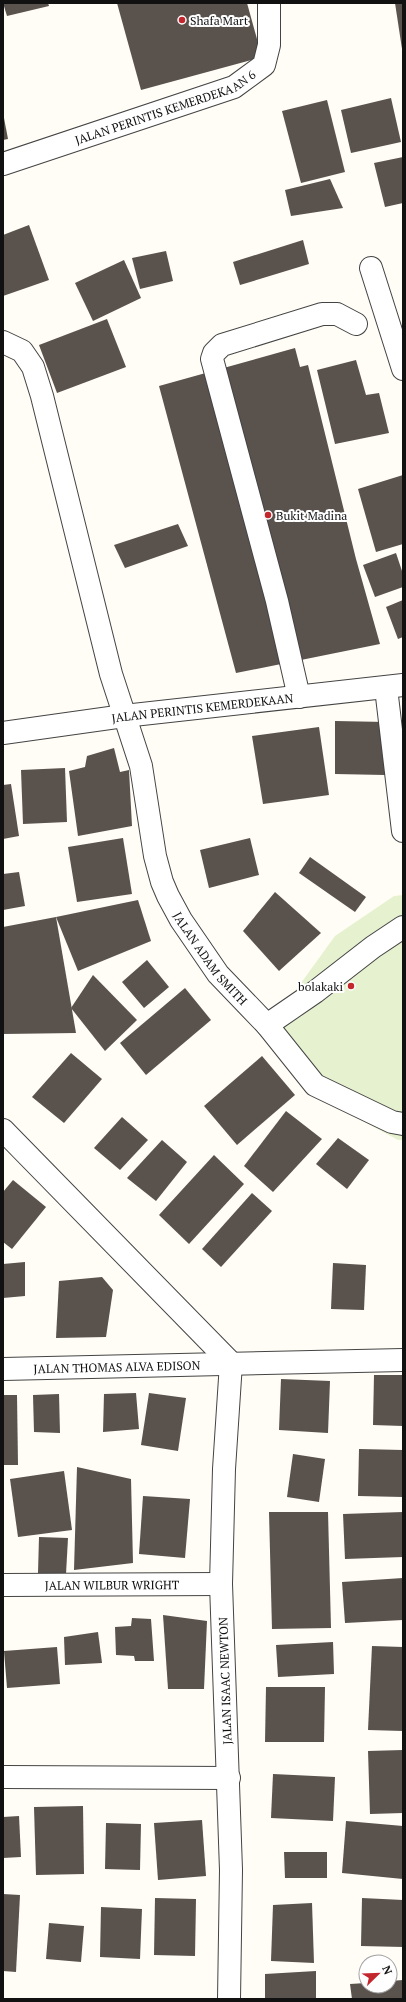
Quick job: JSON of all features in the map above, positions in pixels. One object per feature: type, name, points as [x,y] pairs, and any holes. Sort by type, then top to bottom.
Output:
[{"type":"street","name":"JALAN PERINTIS KEMERDEKAAN 6","points":[[3,164],[234,87],[264,65],[269,45],[269,3]]},
{"type":"street","points":[[372,268],[403,369]]},
{"type":"street","points":[[299,697],[277,601],[212,358],[214,353],[222,345],[322,314],[337,314],[356,324]]},
{"type":"street","name":"JALAN ADAM SMITH","points":[[3,342],[22,351],[33,367],[42,396],[111,674],[124,716],[134,740],[141,766],[155,856],[162,882],[168,896],[181,920],[218,974],[267,1025],[315,1085],[392,1122],[403,1124]]},
{"type":"street","points":[[394,687],[403,831]]},
{"type":"street","name":"JALAN PERINTIS KEMERDEKAAN","points":[[3,733],[124,716],[394,687]]},
{"type":"street","points":[[267,1025],[315,992],[373,947],[403,927]]},
{"type":"street","points":[[3,1130],[231,1363]]},
{"type":"street","name":"JALAN THOMAS ALVA EDISON","points":[[3,1369],[403,1360]]},
{"type":"street","name":"JALAN ISAAC NEWTON","points":[[229,1999],[231,1870],[229,1778],[221,1584],[224,1469],[231,1363]]},
{"type":"street","name":"JALAN WILBUR WRIGHT","points":[[3,1585],[221,1584]]},
{"type":"street","points":[[3,1776],[229,1778]]},
{"type":"green space","name":"bolakaki","points":[[403,895],[403,1140],[398,1140],[320,1098],[262,1037],[335,936],[394,896]]},
{"type":"building","points":[[3,3],[48,3],[49,6],[7,16]]},
{"type":"building","points":[[117,3],[247,3],[262,57],[141,90]]},
{"type":"building","points":[[395,3],[403,3],[403,49],[402,49]]},
{"type":"building","points":[[391,98],[401,142],[351,153],[341,110]]},
{"type":"building","points":[[327,100],[345,172],[301,183],[282,111]]},
{"type":"building","points":[[4,118],[8,139],[3,140],[3,119]]},
{"type":"building","points":[[403,157],[403,203],[385,207],[374,163]]},
{"type":"building","points":[[330,179],[343,208],[291,216],[285,190]]},
{"type":"building","points":[[29,225],[49,280],[3,296],[3,235]]},
{"type":"building","points":[[303,240],[309,264],[240,285],[233,262]]},
{"type":"building","points":[[166,251],[173,281],[140,289],[132,258]]},
{"type":"building","points":[[124,260],[141,298],[93,321],[75,283]]},
{"type":"building","points":[[107,319],[126,367],[57,393],[39,345]]},
{"type":"building","name":"Bukit Madina","points":[[295,348],[300,367],[308,365],[356,559],[380,644],[236,673],[159,386]]},
{"type":"building","points":[[356,360],[366,395],[379,393],[389,433],[335,444],[317,370]]},
{"type":"building","points":[[403,475],[403,544],[376,552],[358,489]]},
{"type":"building","points":[[178,524],[188,546],[125,568],[114,545]]},
{"type":"building","points":[[396,553],[403,574],[403,587],[375,597],[363,565]]},
{"type":"building","points":[[403,600],[403,637],[398,639],[386,607]]},
{"type":"building","points":[[335,721],[386,722],[385,775],[335,774]]},
{"type":"building","points":[[319,727],[329,795],[263,804],[252,736]]},
{"type":"building","points":[[114,748],[120,772],[129,770],[132,826],[78,836],[69,771],[85,767],[87,756]]},
{"type":"building","points":[[65,768],[67,822],[23,824],[21,770]]},
{"type":"building","points":[[11,784],[19,836],[3,839],[3,785]]},
{"type":"building","points":[[123,838],[132,894],[77,902],[68,847]]},
{"type":"building","points":[[250,838],[259,875],[209,888],[200,850]]},
{"type":"building","points":[[310,857],[366,897],[355,912],[299,873]]},
{"type":"building","points":[[19,872],[25,906],[3,910],[3,874]]},
{"type":"building","points":[[275,892],[321,933],[279,971],[243,931]]},
{"type":"building","points":[[138,900],[151,941],[78,971],[56,917]]},
{"type":"building","points":[[56,917],[76,1033],[3,1034],[3,927]]},
{"type":"building","points":[[147,960],[169,987],[144,1008],[122,982]]},
{"type":"building","points":[[93,975],[137,1020],[105,1051],[71,1008]]},
{"type":"building","points":[[185,988],[211,1020],[146,1075],[120,1043]]},
{"type":"building","points":[[71,1053],[102,1079],[64,1123],[32,1097]]},
{"type":"building","points":[[262,1056],[295,1095],[237,1145],[204,1106]]},
{"type":"building","points":[[286,1111],[322,1139],[273,1192],[244,1166]]},
{"type":"building","points":[[122,1117],[148,1140],[120,1170],[94,1148]]},
{"type":"building","points":[[338,1138],[369,1160],[347,1189],[316,1164]]},
{"type":"building","points":[[162,1140],[187,1162],[156,1201],[127,1178]]},
{"type":"building","points":[[214,1155],[244,1184],[189,1244],[159,1215]]},
{"type":"building","points":[[13,1180],[46,1207],[12,1249],[3,1242],[3,1192]]},
{"type":"building","points":[[252,1193],[272,1211],[221,1267],[202,1249]]},
{"type":"building","points":[[25,1262],[25,1296],[3,1298],[3,1264]]},
{"type":"building","points":[[333,1263],[366,1265],[364,1310],[331,1309]]},
{"type":"building","points":[[102,1277],[113,1290],[106,1337],[56,1338],[59,1281]]},
{"type":"building","points":[[374,1375],[403,1375],[403,1426],[373,1425]]},
{"type":"building","points":[[281,1379],[330,1381],[328,1433],[279,1430]]},
{"type":"building","points":[[136,1393],[139,1429],[103,1432],[104,1394]]},
{"type":"building","points":[[149,1393],[186,1398],[178,1451],[141,1445]]},
{"type":"building","points":[[59,1394],[60,1433],[34,1432],[33,1395]]},
{"type":"building","points":[[3,1395],[17,1395],[18,1465],[3,1465]]},
{"type":"building","points":[[359,1449],[403,1450],[403,1497],[358,1496]]},
{"type":"building","points":[[293,1454],[325,1459],[319,1502],[287,1497]]},
{"type":"building","points":[[77,1467],[131,1479],[133,1563],[74,1570]]},
{"type":"building","points":[[64,1471],[72,1530],[18,1537],[10,1479]]},
{"type":"building","points":[[143,1496],[190,1499],[185,1558],[139,1554]]},
{"type":"building","points":[[269,1512],[328,1512],[331,1628],[272,1629]]},
{"type":"building","points":[[403,1512],[403,1557],[345,1559],[343,1514]]},
{"type":"building","points":[[39,1537],[68,1538],[66,1574],[38,1573]]},
{"type":"building","points":[[403,1578],[403,1620],[345,1623],[342,1582]]},
{"type":"building","points":[[163,1615],[207,1621],[204,1689],[168,1689]]},
{"type":"building","points":[[132,1618],[151,1619],[154,1661],[135,1661],[134,1656],[116,1655],[115,1627],[131,1626]]},
{"type":"building","points":[[98,1632],[102,1663],[65,1665],[64,1637]]},
{"type":"building","points":[[333,1642],[334,1674],[278,1677],[276,1645]]},
{"type":"building","points":[[372,1646],[403,1647],[403,1731],[368,1730]]},
{"type":"building","points":[[57,1647],[60,1684],[7,1688],[4,1651]]},
{"type":"building","points":[[266,1687],[325,1687],[324,1742],[265,1742]]},
{"type":"building","points":[[403,1750],[403,1813],[370,1814],[368,1751]]},
{"type":"building","points":[[273,1774],[335,1777],[333,1821],[271,1818]]},
{"type":"building","points":[[83,1806],[84,1874],[36,1875],[34,1807]]},
{"type":"building","points":[[19,1816],[21,1857],[3,1858],[3,1817]]},
{"type":"building","points":[[202,1820],[206,1876],[158,1880],[154,1823]]},
{"type":"building","points":[[346,1821],[403,1826],[403,1879],[342,1873]]},
{"type":"building","points":[[106,1823],[141,1824],[140,1870],[105,1869]]},
{"type":"building","points":[[284,1852],[327,1852],[327,1878],[285,1878]]},
{"type":"building","points":[[3,1894],[20,1895],[16,1972],[3,1971]]},
{"type":"building","points":[[155,1898],[196,1899],[195,1956],[154,1955]]},
{"type":"building","points":[[362,1898],[403,1900],[403,1947],[361,1946]]},
{"type":"building","points":[[312,1903],[314,1963],[271,1961],[273,1905]]},
{"type":"building","points":[[101,1907],[142,1909],[140,1959],[100,1957]]},
{"type":"building","points":[[49,1923],[84,1926],[81,1962],[46,1959]]},
{"type":"building","points":[[316,1971],[316,1999],[265,1999],[265,1974]]},
{"type":"building","points":[[398,1980],[403,1980],[403,1999],[352,1999],[350,1984],[358,1984],[358,1994],[398,1994]]},
{"type":"place","name":"Shafa Mart","points":[[182,20]]},
{"type":"place","name":"Bukit Madina","points":[[268,515]]},
{"type":"place","name":"bolakaki","points":[[351,986]]}]
